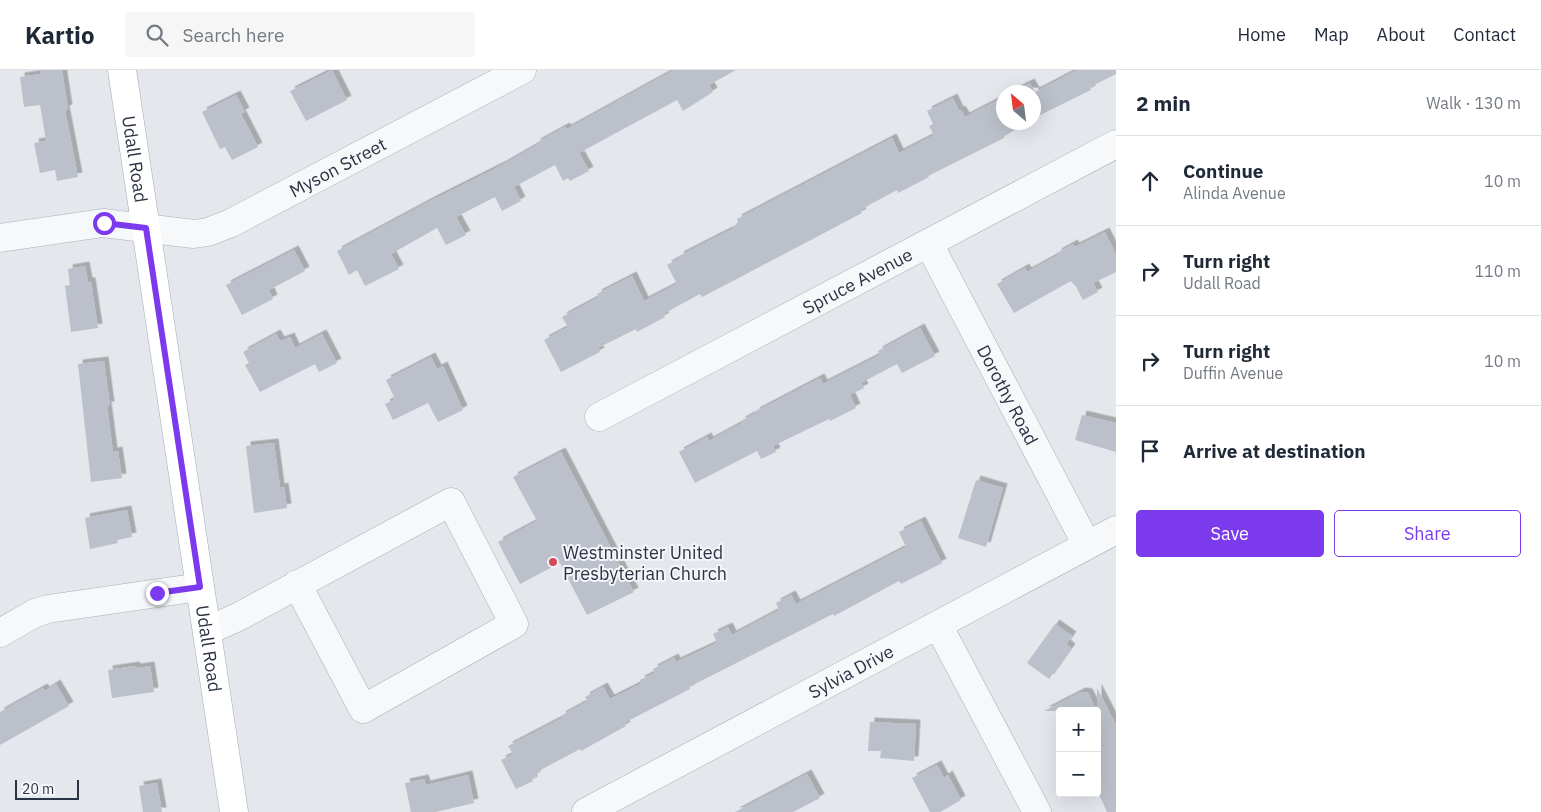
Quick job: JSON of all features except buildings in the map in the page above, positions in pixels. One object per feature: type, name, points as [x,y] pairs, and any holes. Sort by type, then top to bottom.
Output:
[{"type":"main road","name":"Udall Road","points":[[122,70],[234,812]]},
{"type":"street","name":"Myson Street","points":[[0,238],[104,223],[194,234],[208,232],[220,228],[522,70]]},
{"type":"street","name":"Spruce Avenue","points":[[599,417],[1116,144]]},
{"type":"street","name":"Dorothy Road","points":[[929,244],[1087,545]]},
{"type":"street","points":[[207,632],[297,584],[451,502],[514,624],[363,709],[297,584]]},
{"type":"street","name":"Sylvia Drive","points":[[586,812],[1116,530]]},
{"type":"street","points":[[0,633],[35,613],[48,609],[200,587]]},
{"type":"street","points":[[938,625],[1037,812]]},
{"type":"place","name":"Westminster United Presbyterian Church","points":[[553,562]]},
{"type":"route","points":[[104,223],[146,228],[200,587],[157,593]]}]
